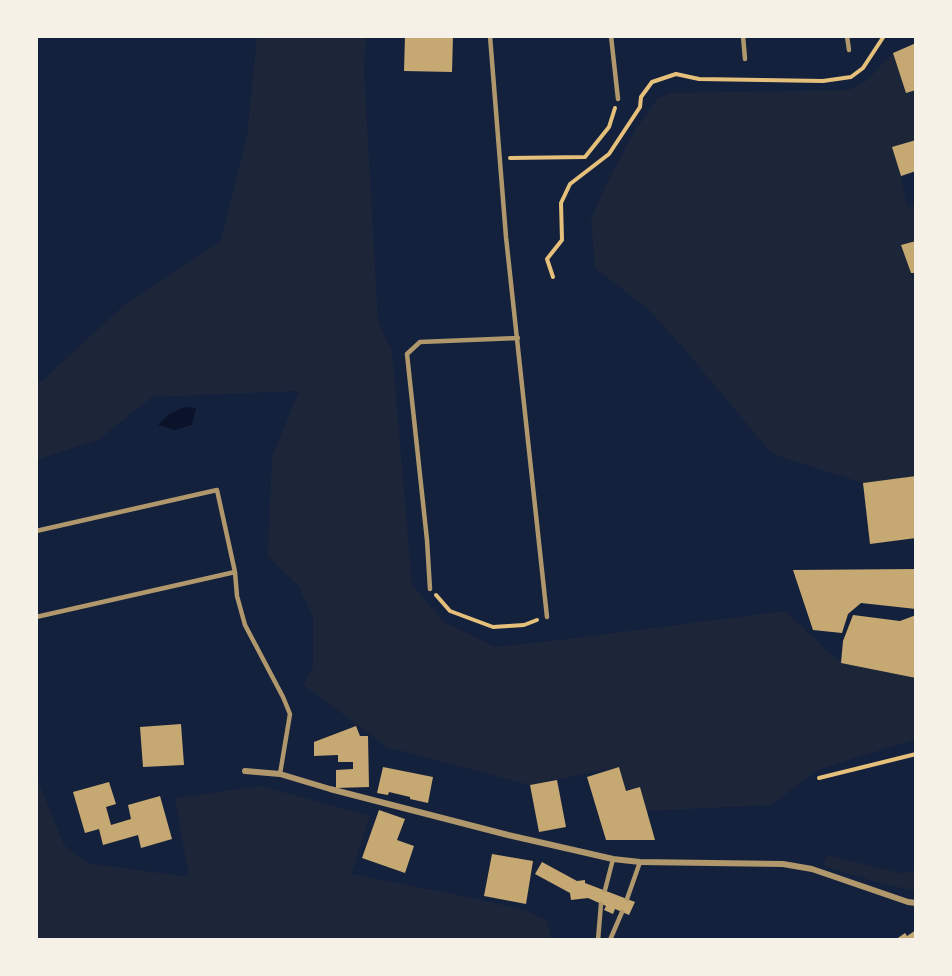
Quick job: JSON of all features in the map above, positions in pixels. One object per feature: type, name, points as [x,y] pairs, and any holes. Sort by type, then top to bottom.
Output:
[{"type":"street","points":[[245,771],[280,774],[508,836],[613,859],[640,862],[783,864],[812,869],[916,903]]},
{"type":"lane","points":[[489,36],[499,159],[547,617]]},
{"type":"lane","points":[[611,36],[618,99]]},
{"type":"lane","points":[[743,36],[745,59]]},
{"type":"lane","points":[[847,36],[849,50]]},
{"type":"lane","points":[[430,588],[407,354],[420,342],[518,338]]},
{"type":"lane","points":[[36,531],[217,490],[235,572],[237,596],[245,625],[290,714],[280,774]]},
{"type":"lane","points":[[36,617],[235,572]]},
{"type":"lane","points":[[605,890],[613,859]]},
{"type":"lane","points":[[627,899],[640,862]]},
{"type":"lane","points":[[598,940],[601,904]]},
{"type":"lane","points":[[610,940],[622,912]]},
{"type":"path","points":[[553,277],[547,259],[562,240],[561,202],[570,184],[609,154],[640,107],[641,97],[651,82],[676,74],[699,79],[823,81],[851,77],[863,68],[884,36]]},
{"type":"path","points":[[499,159],[585,157],[609,127],[618,99]]},
{"type":"path","points":[[430,588],[450,611],[493,627],[525,625],[547,617]]},
{"type":"path","points":[[819,778],[916,754]]},
{"type":"shaded area","points":[[257,36],[366,36],[364,71],[378,322],[392,351],[412,585],[444,622],[495,647],[785,611],[841,663],[916,678],[916,739],[817,770],[771,805],[647,811],[640,787],[626,791],[619,767],[530,785],[387,747],[304,685],[313,667],[313,617],[298,585],[268,556],[272,457],[299,391],[152,397],[98,440],[36,460],[36,383],[43,380],[122,307],[221,241],[247,137]]},
{"type":"shaded area","points":[[893,53],[906,92],[916,90],[916,140],[892,147],[907,207],[916,205],[916,241],[901,245],[916,288],[916,476],[863,483],[772,454],[647,308],[595,268],[591,219],[634,132],[657,99],[670,93],[848,90],[866,81]]},
{"type":"shaded area","points":[[185,407],[196,408],[192,425],[175,430],[158,425],[169,414]]},
{"type":"shaded area","points":[[36,776],[64,845],[87,863],[189,877],[175,798],[261,786],[370,816],[351,874],[527,911],[546,920],[552,940],[36,940]]},
{"type":"shaded area","points":[[827,855],[900,873],[916,871],[916,891],[823,866]]},
{"type":"building","points":[[405,36],[453,36],[452,72],[404,71]]},
{"type":"building","points":[[916,43],[916,90],[906,93],[893,53]]},
{"type":"building","points":[[916,140],[916,171],[901,176],[892,147]]},
{"type":"building","points":[[916,241],[916,273],[911,273],[901,245]]},
{"type":"building","points":[[916,476],[916,538],[870,544],[863,483]]},
{"type":"building","points":[[916,569],[916,609],[861,603],[848,614],[842,633],[813,630],[793,570]]},
{"type":"building","points":[[853,615],[900,621],[916,615],[916,678],[841,663],[843,641]]},
{"type":"building","points":[[181,724],[184,765],[143,767],[140,727]]},
{"type":"building","points":[[356,726],[360,736],[368,736],[369,787],[336,788],[336,770],[353,769],[353,762],[338,762],[338,755],[314,756],[314,742]]},
{"type":"building","points":[[383,767],[433,777],[428,803],[389,792],[388,795],[377,793]]},
{"type":"building","points":[[619,767],[626,791],[640,787],[655,840],[606,840],[587,777]]},
{"type":"building","points":[[557,780],[566,827],[539,832],[530,785]]},
{"type":"building","points":[[109,782],[116,804],[106,807],[111,825],[131,819],[128,805],[160,796],[172,839],[141,848],[138,835],[103,845],[99,829],[85,833],[73,792]]},
{"type":"building","points":[[379,810],[405,819],[397,840],[414,846],[405,873],[362,858]]},
{"type":"building","points":[[492,854],[533,861],[526,904],[484,896]]},
{"type":"building","points":[[542,862],[577,881],[585,880],[585,883],[635,902],[629,915],[615,909],[613,914],[604,910],[606,906],[588,898],[571,900],[570,893],[535,874]]},
{"type":"building","points":[[916,930],[916,940],[895,940],[905,933],[907,936]]}]
